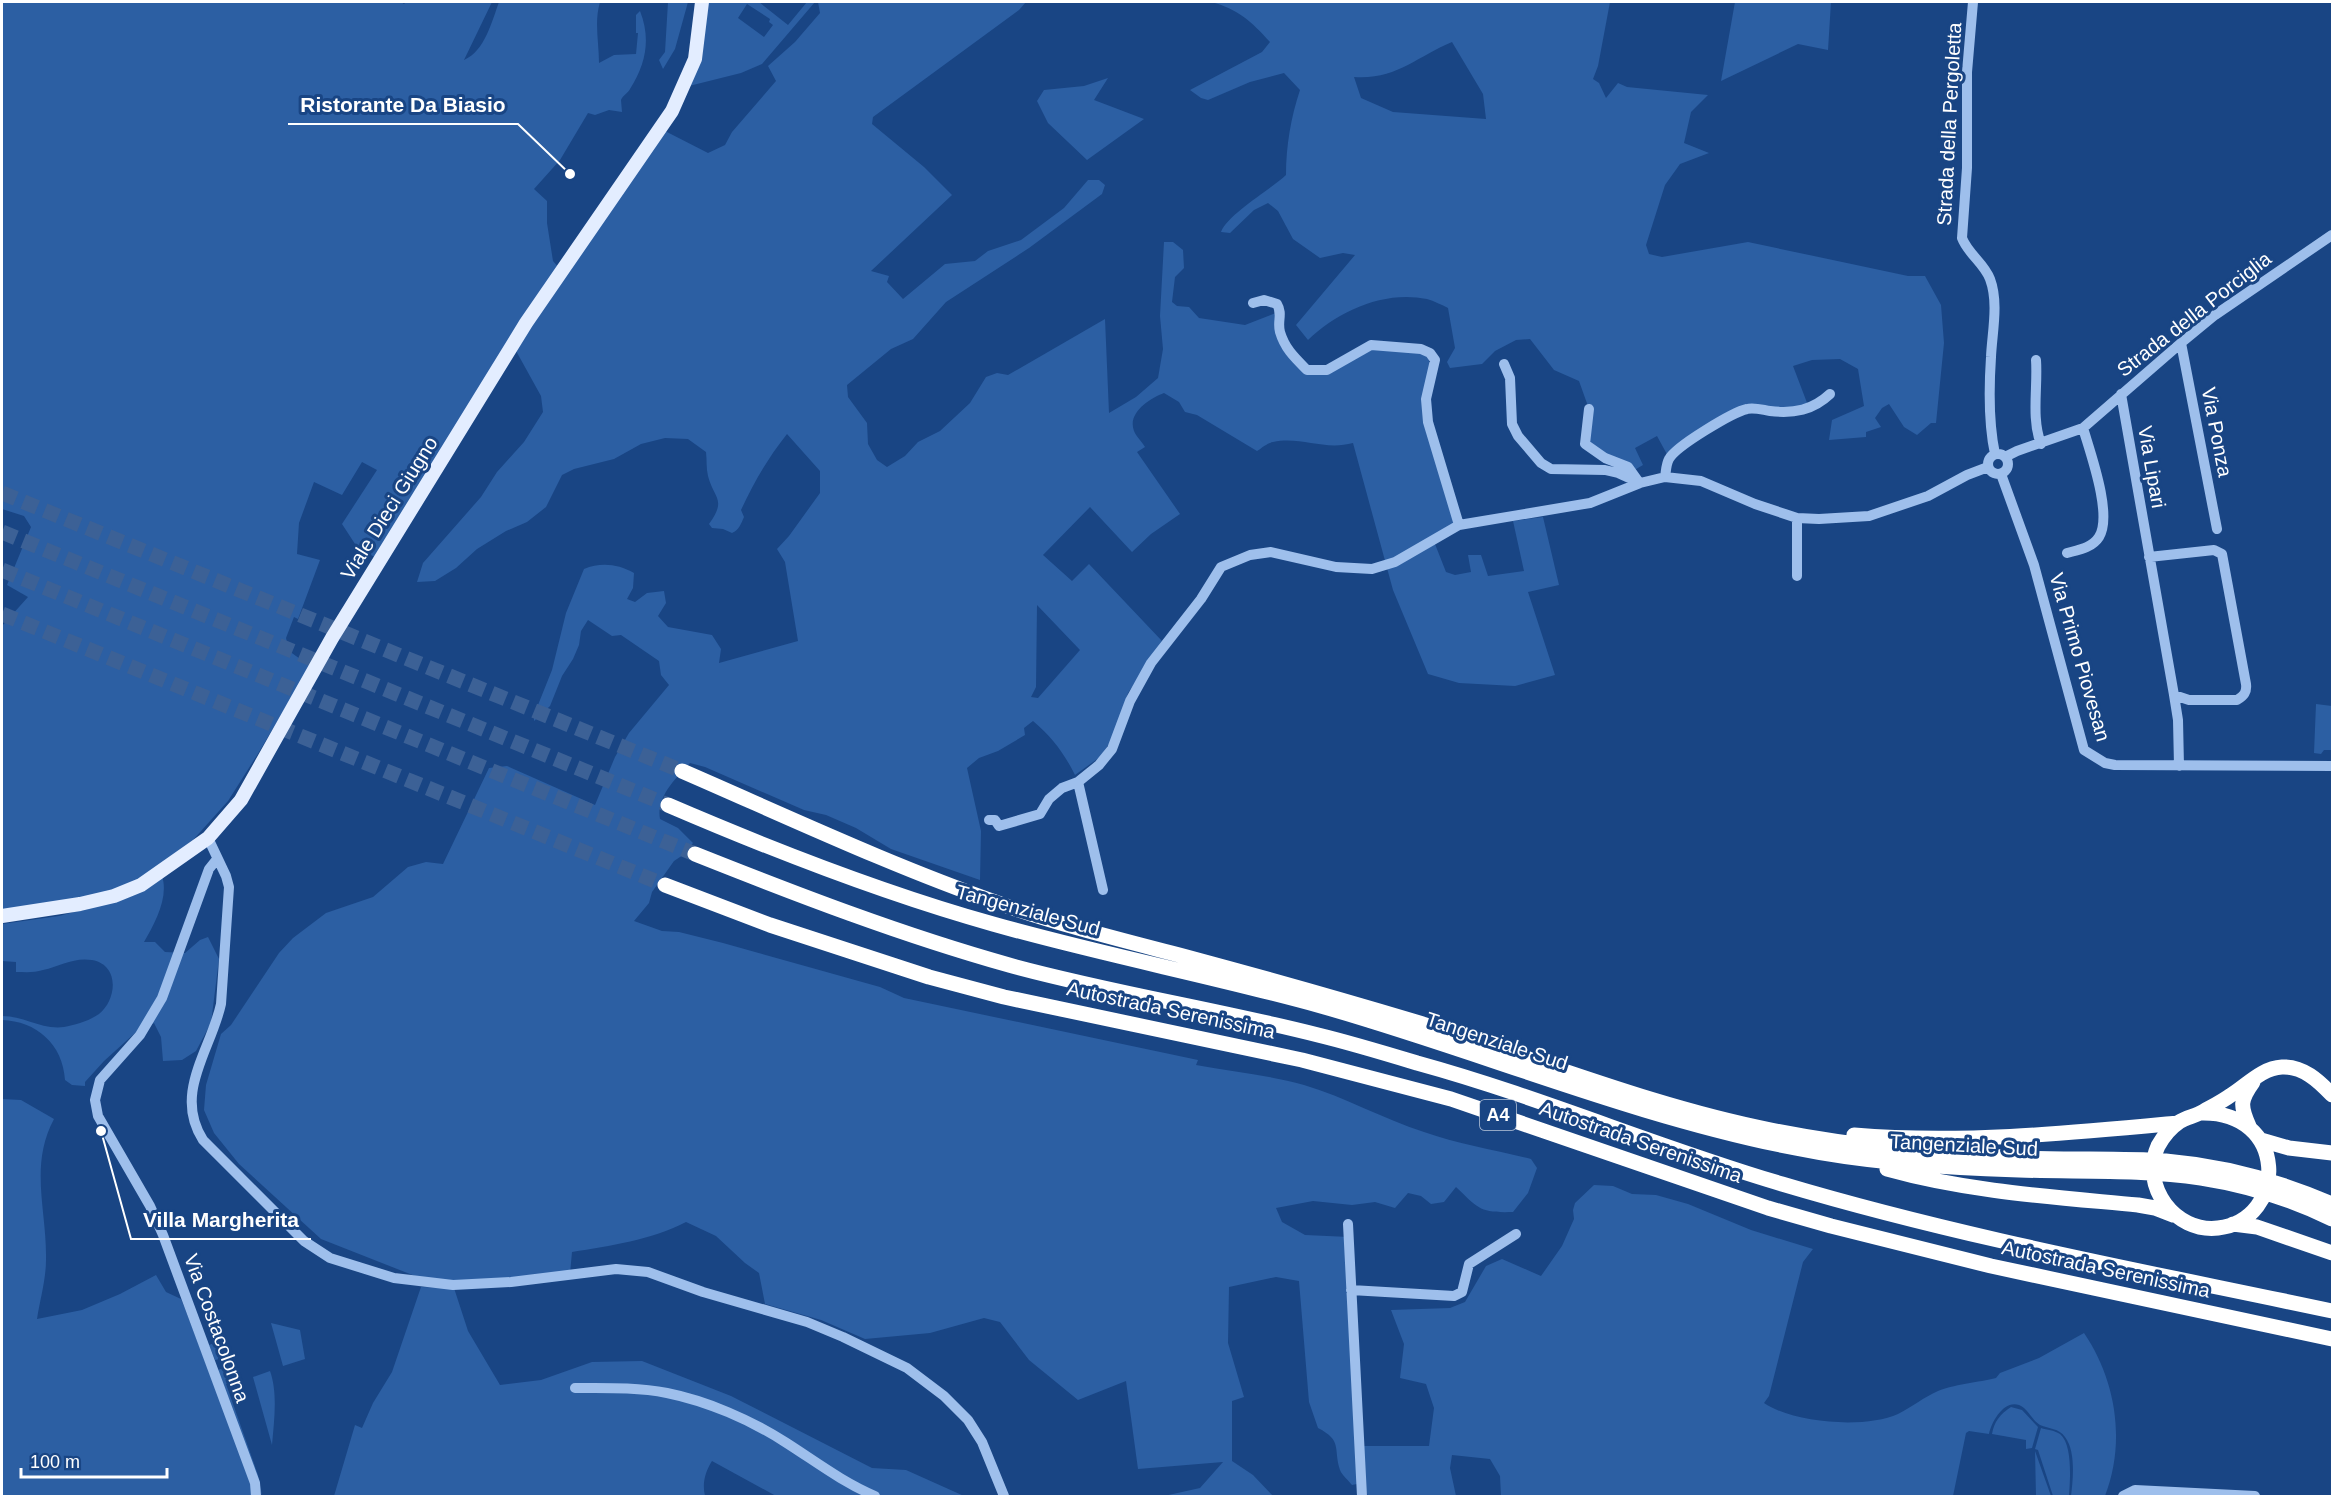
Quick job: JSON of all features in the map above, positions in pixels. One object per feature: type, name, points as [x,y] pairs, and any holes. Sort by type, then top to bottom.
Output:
[{"type":"highway","name":"Tangenziale Sud","points":[[682,771],[904,867],[1003,904],[1103,935],[1327,995],[1466,1037],[1641,1095],[1769,1130],[1898,1151],[2166,1168],[2202,1178],[2247,1181],[2332,1204]]},
{"type":"highway","name":"Tangenziale Sud","points":[[668,805],[788,856],[886,892],[994,925],[1322,1007],[1456,1048],[1604,1098],[1751,1140],[1856,1160],[1960,1168],[2136,1166]]},
{"type":"highway","name":"Autostrada Serenissima","points":[[695,854],[877,924],[943,946],[1156,1000],[1316,1034],[1460,1075],[1721,1165],[1918,1223],[2332,1311]]},
{"type":"highway","name":"Autostrada Serenissima","points":[[665,885],[780,929],[929,977],[1004,997],[1302,1060],[1451,1099],[1758,1205],[1831,1226],[1991,1266],[2332,1339]]},
{"type":"highway","points":[[2175,1216],[2157,1191],[2153,1176],[2158,1146],[2166,1133],[2178,1123],[2200,1113],[2230,1096],[2256,1077],[2276,1068],[2292,1068],[2314,1077],[2332,1095]]},
{"type":"highway","points":[[1856,1160],[1921,1178],[1987,1190],[2155,1208],[2188,1224],[2203,1228],[2218,1228],[2232,1224],[2256,1208],[2264,1195],[2268,1182],[2270,1167],[2267,1153],[2242,1111],[2244,1094],[2256,1077]]},
{"type":"highway","points":[[2200,1113],[2218,1113],[2234,1117],[2249,1126]]},
{"type":"highway","points":[[1769,1130],[1896,1138],[1965,1138],[2178,1123]]},
{"type":"highway","points":[[2261,1140],[2289,1148],[2332,1152]]},
{"type":"highway","name":"Tangenziale Sud","points":[[2274,1189],[2332,1219]]},
{"type":"highway","points":[[2232,1224],[2257,1227],[2332,1253]]},
{"type":"main road","name":"Viale Dieci Giugno","points":[[2,916],[80,904],[114,896],[141,885],[208,838],[241,800],[332,638],[526,323],[672,111],[695,59],[702,2]]},
{"type":"street","name":"Strada della Pergoletta","points":[[1973,2],[1967,72],[1967,168],[1962,238],[1965,248],[1990,280],[1995,304],[1990,365],[1992,441],[2000,456]]},
{"type":"street","name":"Strada della Porciglia","points":[[2000,456],[2083,428],[2181,343],[2225,309],[2332,235]]},
{"type":"street","points":[[1253,303],[1264,300],[1277,304],[1281,311],[1280,332],[1292,356],[1308,370],[1328,370],[1371,345],[1421,349],[1430,353],[1434,360],[1426,399],[1428,422],[1459,525]]},
{"type":"street","name":"Via Ponza","points":[[2181,343],[2217,529]]},
{"type":"street","points":[[2036,360],[2036,407],[2038,437],[2041,444]]},
{"type":"street","points":[[1504,364],[1510,378],[1512,424],[1518,436],[1541,463],[1551,469],[1605,470],[1640,483]]},
{"type":"street","points":[[1665,477],[1669,458],[1687,443],[1736,412],[1749,408],[1800,411],[1819,404],[1830,394]]},
{"type":"street","name":"Via Lipari","points":[[2121,394],[2178,720],[2178,766]]},
{"type":"street","points":[[1589,409],[1586,444],[1605,458],[1628,467],[1640,483]]},
{"type":"street","points":[[2067,553],[2087,548],[2100,536],[2104,511],[2083,428]]},
{"type":"street","points":[[2000,456],[2008,467],[2001,474],[1993,473],[1988,467],[1989,459],[2000,456]]},
{"type":"street","points":[[989,820],[995,820],[999,826],[1040,814],[1049,799],[1062,788],[1078,782],[1099,765],[1112,749],[1130,701],[1151,663],[1201,599],[1221,567],[1250,555],[1271,552],[1336,567],[1372,569],[1395,562],[1459,525],[1590,503],[1640,483],[1665,477],[1701,482],[1797,518],[1869,516],[1928,496],[1967,475],[1988,467]]},
{"type":"street","name":"Via Primo Piovesan","points":[[2001,474],[2034,565],[2084,750],[2105,763],[2178,766],[2332,766]]},
{"type":"street","points":[[1797,518],[1797,576]]},
{"type":"street","points":[[2148,552],[2218,551],[2222,554],[2225,564],[2245,694],[2237,700],[2189,700],[2174,695]]},
{"type":"street","points":[[2178,720],[2184,704],[2189,700]]},
{"type":"street","points":[[1078,782],[1103,890]]},
{"type":"street","points":[[208,838],[226,876],[229,888],[221,1004],[218,1019],[191,1089],[191,1115],[203,1140],[304,1241],[330,1258],[394,1278],[453,1285],[511,1282],[616,1269],[648,1272],[703,1292],[807,1322],[907,1368],[944,1396],[968,1420],[982,1442],[1004,1497]]},
{"type":"street","name":"Via Costacolonna","points":[[217,859],[209,870],[162,998],[140,1035],[100,1080],[95,1100],[98,1116],[150,1206],[163,1234],[255,1483],[256,1497]]},
{"type":"street","points":[[1348,1224],[1362,1497]]},
{"type":"street","points":[[1352,1290],[1454,1296],[1462,1292],[1469,1264],[1516,1234]]},
{"type":"street","points":[[575,1388],[642,1390],[668,1393],[699,1402],[760,1427],[854,1488],[875,1497]]},
{"type":"street","points":[[2123,1497],[2135,1490],[2254,1497]]},
{"type":"shaded area","points":[[2,2],[401,2],[404,4],[406,2],[492,2],[464,60],[471,56],[482,43],[499,2],[600,2],[597,25],[599,63],[614,55],[636,54],[638,33],[636,33],[636,15],[640,11],[645,31],[645,51],[640,70],[621,100],[622,112],[609,110],[595,115],[588,113],[560,160],[534,189],[547,201],[547,223],[553,261],[565,275],[665,131],[708,153],[725,145],[732,132],[776,81],[768,66],[795,42],[820,13],[818,2],[1026,2],[1019,10],[873,117],[872,124],[924,167],[952,195],[871,271],[889,276],[887,282],[903,299],[945,264],[975,261],[988,251],[1021,240],[1064,208],[1088,180],[1099,180],[1105,185],[1102,194],[1029,248],[946,302],[913,339],[891,349],[847,385],[848,397],[867,423],[868,444],[877,460],[887,467],[905,456],[918,442],[940,431],[970,403],[986,377],[997,373],[1008,375],[1105,319],[1109,413],[1136,397],[1158,378],[1163,349],[1160,316],[1164,242],[1173,242],[1183,250],[1184,268],[1175,277],[1172,302],[1177,306],[1189,307],[1199,318],[1245,325],[1281,311],[1279,328],[1300,363],[1328,370],[1371,345],[1430,353],[1426,399],[1459,525],[1433,539],[1446,572],[1455,575],[1471,572],[1468,555],[1481,555],[1488,576],[1524,571],[1513,521],[1543,517],[1559,585],[1528,592],[1555,675],[1515,686],[1459,683],[1428,674],[1393,590],[1353,443],[1332,445],[1283,441],[1267,444],[1257,451],[1197,415],[1185,412],[1179,402],[1164,393],[1141,407],[1133,424],[1135,433],[1145,447],[1137,452],[1180,514],[1151,534],[1132,552],[1090,507],[1043,555],[1072,581],[1089,564],[1162,641],[1128,693],[1111,741],[1100,757],[1075,775],[1057,746],[1033,721],[1024,728],[1025,735],[998,751],[979,758],[967,768],[981,831],[980,880],[891,849],[856,828],[826,815],[804,810],[705,767],[690,763],[668,788],[661,803],[660,819],[678,828],[693,843],[683,855],[674,861],[652,892],[649,903],[634,921],[662,931],[679,932],[723,943],[880,987],[904,998],[1198,1060],[1196,1065],[1304,1085],[1409,1127],[1531,1159],[1537,1168],[1528,1193],[1513,1212],[1493,1212],[1481,1208],[1456,1187],[1444,1202],[1431,1204],[1421,1196],[1408,1193],[1395,1208],[1375,1202],[1352,1205],[1313,1201],[1276,1208],[1282,1222],[1305,1235],[1349,1237],[1360,1446],[1429,1446],[1434,1408],[1426,1384],[1400,1378],[1404,1344],[1391,1310],[1450,1308],[1465,1302],[1486,1266],[1502,1259],[1541,1276],[1562,1246],[1574,1219],[1575,1203],[1594,1185],[1613,1186],[1632,1194],[1656,1195],[1688,1204],[1751,1230],[1813,1249],[1803,1262],[1769,1396],[1764,1403],[1793,1415],[1830,1422],[1884,1419],[1944,1389],[1996,1378],[2000,1373],[2039,1358],[2084,1333],[2104,1371],[2114,1412],[2115,1454],[2105,1496],[2071,1496],[2072,1458],[2065,1437],[2057,1430],[2038,1423],[2024,1408],[2012,1405],[2006,1407],[1997,1416],[1989,1434],[1969,1431],[1966,1433],[1953,1496],[1501,1496],[1500,1476],[1490,1459],[1452,1455],[1450,1468],[1456,1496],[1368,1496],[1362,1483],[1352,1485],[1342,1474],[1334,1441],[1318,1428],[1309,1402],[1299,1281],[1276,1277],[1229,1287],[1228,1343],[1244,1397],[1232,1401],[1232,1461],[1253,1475],[1273,1496],[1164,1496],[1200,1488],[1223,1462],[1138,1469],[1126,1381],[1078,1400],[1029,1360],[1000,1322],[984,1318],[930,1333],[865,1339],[821,1320],[765,1304],[759,1273],[716,1236],[686,1222],[645,1238],[572,1252],[570,1274],[453,1285],[415,1276],[321,1239],[239,1164],[214,1133],[204,1110],[206,1085],[221,1034],[231,1025],[279,953],[293,938],[326,913],[373,897],[408,867],[426,862],[443,864],[489,768],[507,766],[595,805],[615,757],[629,733],[669,685],[661,675],[659,661],[621,635],[612,636],[588,620],[581,631],[579,645],[573,659],[562,676],[550,706],[534,721],[534,715],[552,670],[566,613],[584,569],[597,565],[609,565],[634,573],[633,588],[627,599],[635,602],[647,593],[664,591],[666,603],[658,616],[668,627],[712,635],[721,649],[719,663],[798,641],[785,562],[777,549],[820,493],[820,471],[787,434],[756,480],[741,510],[744,517],[742,522],[732,533],[712,528],[709,524],[717,509],[718,499],[708,476],[706,452],[688,439],[665,438],[641,444],[614,459],[574,469],[562,475],[546,507],[527,522],[506,531],[477,549],[456,568],[435,581],[417,582],[423,563],[481,497],[497,472],[524,442],[543,412],[541,396],[510,340],[378,559],[357,547],[342,524],[377,470],[362,462],[342,495],[314,482],[299,523],[297,554],[320,560],[298,619],[294,617],[286,638],[289,651],[310,666],[228,801],[193,840],[131,885],[93,897],[2,911],[2,626],[28,597],[7,585],[31,527],[24,516],[2,509]],"holes":[[[1037,605],[1080,650],[1038,698],[1031,697],[1036,687]]]},
{"type":"shaded area","points":[[668,2],[688,2],[675,49],[663,69],[659,60],[665,52]]},
{"type":"shaded area","points":[[703,2],[759,2],[788,25],[807,2],[815,2],[762,64],[741,73],[689,86]],"holes":[[[747,4],[770,19],[769,22],[773,25],[764,37],[738,18]]]},
{"type":"shaded area","points":[[1211,2],[1610,2],[1598,66],[1593,79],[1599,83],[1606,98],[1618,83],[1627,87],[1708,95],[1691,112],[1684,143],[1709,153],[1680,164],[1665,185],[1646,245],[1649,254],[1662,257],[1748,242],[1908,276],[1925,276],[1941,305],[1944,343],[1936,423],[1931,423],[1917,435],[1904,427],[1889,404],[1882,408],[1875,418],[1881,427],[1866,432],[1866,437],[1829,440],[1832,420],[1864,406],[1858,369],[1840,359],[1812,360],[1793,366],[1809,408],[1749,408],[1669,458],[1657,436],[1635,448],[1643,465],[1631,472],[1585,444],[1589,409],[1579,381],[1554,370],[1530,339],[1516,340],[1495,351],[1482,364],[1450,368],[1447,362],[1455,348],[1448,308],[1427,299],[1411,297],[1378,300],[1363,305],[1333,320],[1308,340],[1296,325],[1355,255],[1343,253],[1320,258],[1293,239],[1278,211],[1268,203],[1254,210],[1230,233],[1221,232],[1240,210],[1286,175],[1290,132],[1300,90],[1284,73],[1250,82],[1208,100],[1190,90],[1262,52],[1270,42],[1243,17],[1229,8]],"holes":[[[1452,42],[1483,94],[1486,119],[1393,112],[1361,98],[1354,77],[1369,77],[1394,71]]]},
{"type":"shaded area","points":[[1735,2],[1831,2],[1828,50],[1798,44],[1721,81]]},
{"type":"shaded area","points":[[1108,78],[1094,100],[1144,119],[1087,160],[1048,123],[1037,101],[1044,90],[1084,86]]},
{"type":"shaded area","points":[[2316,704],[2332,706],[2332,750],[2324,750],[2321,754],[2314,753]]},
{"type":"shaded area","points":[[162,876],[164,892],[162,901],[144,942],[155,942],[165,952],[185,953],[200,940],[208,937],[219,959],[211,1023],[196,1051],[182,1060],[163,1061],[161,1037],[154,1023],[135,1033],[104,1061],[85,1082],[85,1086],[72,1085],[65,1080],[59,1056],[46,1037],[26,1025],[2,1020],[2,1016],[56,1027],[82,1022],[99,1014],[105,1008],[112,992],[111,976],[101,963],[85,959],[36,972],[16,972],[16,962],[2,961],[2,924],[59,916],[115,901]]},
{"type":"shaded area","points":[[2,1099],[21,1100],[54,1119],[42,1154],[41,1188],[46,1260],[37,1319],[82,1310],[156,1275],[166,1292],[181,1299],[256,1496],[2,1496]]},
{"type":"shaded area","points":[[421,1287],[454,1288],[468,1331],[500,1385],[541,1380],[592,1362],[642,1361],[731,1396],[872,1468],[906,1470],[964,1496],[776,1496],[712,1461],[705,1478],[705,1496],[334,1496],[355,1425],[362,1428],[373,1403],[392,1372]]},
{"type":"shaded area","points":[[271,1323],[300,1330],[305,1359],[283,1366]]},
{"type":"shaded area","points":[[222,1340],[238,1379],[226,1384],[258,1475],[262,1496],[218,1370],[223,1368],[220,1359],[215,1360],[209,1345]]},
{"type":"shaded area","points":[[270,1371],[275,1398],[272,1445],[253,1377]]},
{"type":"shaded area","points":[[2011,1407],[2022,1410],[2038,1427],[2032,1448],[2026,1449],[2026,1440],[1992,1434],[1998,1419]]},
{"type":"shaded area","points":[[2041,1428],[2060,1434],[2067,1446],[2070,1464],[2069,1496],[2053,1496],[2038,1450],[2035,1449]]},
{"type":"shaded area","points":[[2035,1451],[2051,1496],[2036,1496]]},
{"type":"tunnel","points":[[2,493],[682,771]]},
{"type":"tunnel","points":[[2,532],[668,805]]},
{"type":"tunnel","points":[[2,570],[695,854]]},
{"type":"tunnel","points":[[2,614],[665,885]]},
{"type":"place","name":"Ristorante Da Biasio","points":[[570,174]]},
{"type":"place","name":"Villa Margherita","points":[[101,1131]]}]
